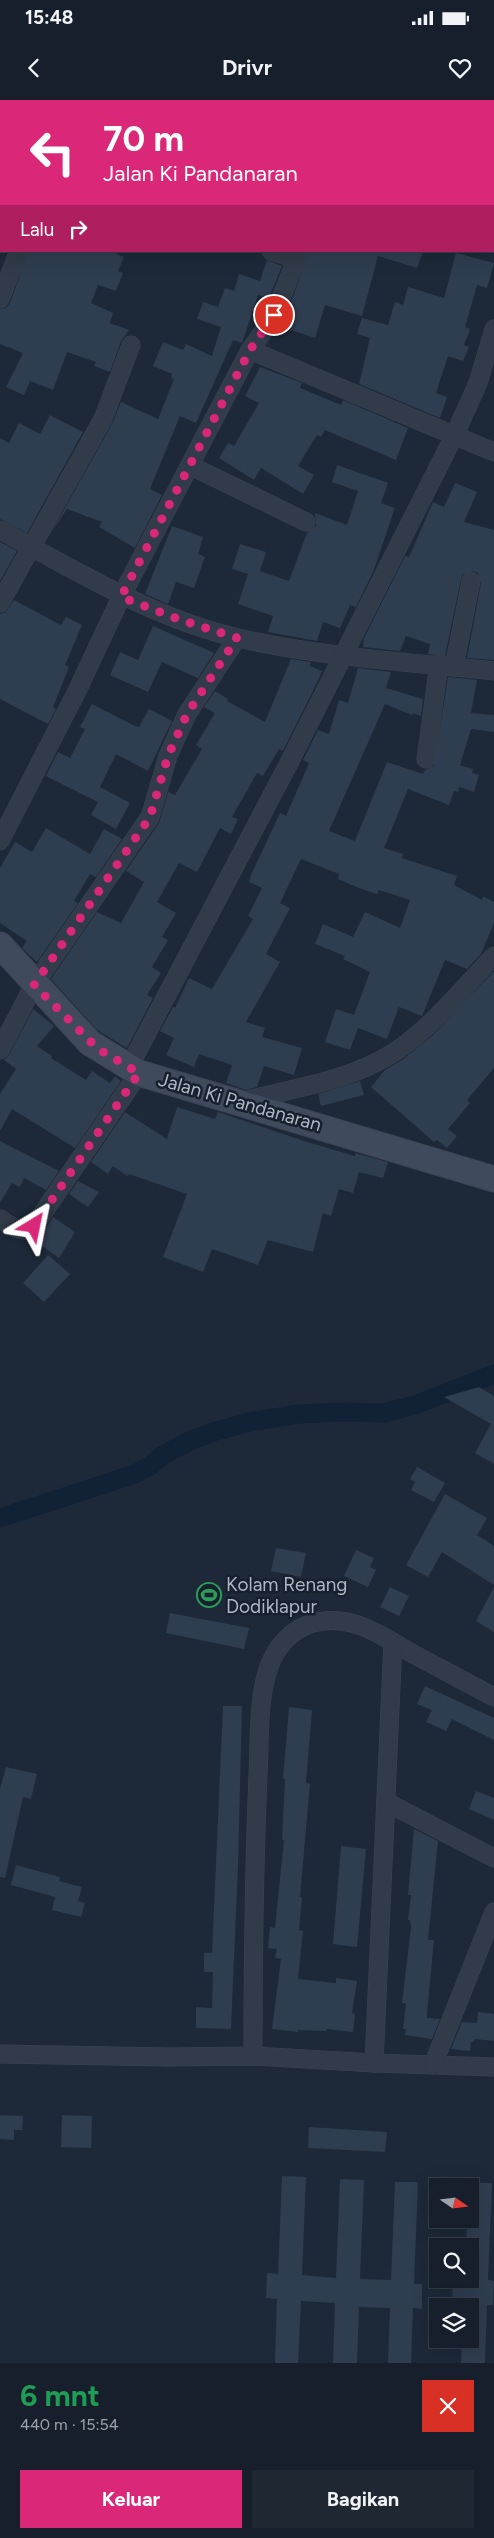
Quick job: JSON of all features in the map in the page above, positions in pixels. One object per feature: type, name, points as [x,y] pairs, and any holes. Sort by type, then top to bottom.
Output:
[{"type":"main road","name":"Jalan Ki Pandanaran","points":[[0,946],[34,985],[90,1043],[134,1070],[494,1179]]},
{"type":"street","points":[[0,299],[19,252]]},
{"type":"street","points":[[0,841],[77,691],[121,597],[250,350],[274,315],[289,283],[298,255],[278,252]]},
{"type":"street","points":[[0,1219],[20,1230],[29,1230],[34,1226],[134,1070],[456,434],[478,383],[494,329]]},
{"type":"street","points":[[0,603],[103,419],[130,345]]},
{"type":"street","points":[[250,350],[456,434],[494,452]]},
{"type":"street","points":[[191,466],[306,522]]},
{"type":"street","points":[[0,530],[121,597],[178,619],[237,638],[343,656],[494,671]]},
{"type":"street","points":[[426,759],[447,666],[471,581]]},
{"type":"street","points":[[0,1050],[34,985],[150,817],[168,756],[180,728],[237,638]]},
{"type":"street","points":[[240,1102],[337,1077],[380,1061],[432,1020],[494,956]]},
{"type":"street","points":[[253,2056],[253,1896],[262,1706],[270,1663],[280,1648],[292,1634],[314,1622],[336,1621],[362,1626],[494,1697]]},
{"type":"street","points":[[374,2063],[393,1642]]},
{"type":"street","points":[[386,1802],[494,1858]]},
{"type":"street","points":[[433,2065],[494,1912]]},
{"type":"street","points":[[0,2054],[168,2057],[253,2056],[494,2067]]},
{"type":"building","points":[[29,252],[112,252],[124,257],[118,271],[123,273],[116,291],[98,285],[91,303],[113,313],[110,323],[129,330],[121,341],[110,372],[94,366],[96,362],[67,352],[53,390],[30,381],[24,395],[6,387],[23,353],[0,344],[0,309],[6,308],[10,303]]},
{"type":"building","points":[[309,252],[423,252],[417,268],[378,256],[362,316],[325,305],[315,338],[279,326],[294,294]]},
{"type":"building","points":[[456,253],[494,263],[487,288],[477,285],[465,327],[470,329],[464,345],[469,347],[463,361],[448,356],[436,393],[447,397],[440,418],[359,384],[370,338],[357,334],[362,318],[388,325],[395,302],[403,305],[408,287],[444,298]]},
{"type":"building","points":[[267,260],[282,266],[269,298],[258,295],[242,343],[233,340],[196,423],[180,416],[150,489],[162,495],[135,548],[99,527],[102,522],[67,509],[51,533],[112,424],[121,402],[158,419],[174,379],[171,378],[172,374],[153,366],[163,342],[183,350],[186,344],[212,356],[221,327],[197,319],[203,302],[218,307],[225,288],[234,291],[239,274],[260,281]]},
{"type":"building","points":[[260,367],[302,383],[300,388],[341,405],[343,400],[408,428],[396,460],[325,430],[321,437],[317,435],[298,466],[314,475],[303,494],[261,468],[254,480],[219,458],[228,443],[234,446],[259,403],[245,396]]},
{"type":"building","points":[[50,415],[83,432],[27,533],[0,519],[0,438],[9,443],[19,423],[40,434]]},
{"type":"building","points":[[337,465],[388,483],[381,503],[395,508],[373,572],[356,607],[350,605],[340,628],[323,622],[317,641],[268,632],[273,616],[238,604],[248,574],[232,569],[240,544],[266,552],[260,571],[289,581],[307,533],[316,526],[315,513],[347,525],[358,491],[332,482]]},
{"type":"building","points":[[455,483],[477,492],[464,522],[494,530],[494,660],[467,658],[481,583],[478,573],[473,571],[463,574],[461,579],[445,656],[428,654],[430,644],[406,636],[400,651],[363,647],[364,638],[405,556],[409,557],[433,502],[444,507]]},
{"type":"building","points":[[172,526],[203,537],[198,554],[205,557],[194,588],[176,582],[168,604],[145,594]]},
{"type":"building","points":[[0,542],[17,551],[0,581]]},
{"type":"building","points":[[14,600],[61,625],[66,617],[82,625],[65,665],[69,667],[53,707],[56,709],[48,724],[0,699],[0,614],[6,612]]},
{"type":"building","points":[[153,626],[214,653],[198,678],[162,662],[148,692],[110,675],[120,652],[138,660]]},
{"type":"building","points":[[291,659],[311,662],[310,666],[322,671],[283,751],[279,749],[263,776],[257,773],[232,817],[238,819],[231,834],[220,828],[197,872],[179,863],[157,902],[176,913],[162,937],[168,940],[152,967],[161,973],[147,995],[153,998],[127,1048],[97,1030],[51,979],[97,912],[121,923],[144,882],[126,871],[159,823],[168,792],[175,795],[202,749],[196,745],[215,713],[204,707],[215,691],[228,699],[227,701],[265,722]]},
{"type":"building","points":[[358,668],[391,672],[386,688],[423,699],[421,716],[413,713],[412,715],[385,704],[329,831],[355,841],[387,762],[423,774],[425,770],[434,766],[448,677],[477,680],[471,713],[494,715],[494,732],[471,729],[460,765],[473,769],[472,773],[479,775],[474,792],[459,787],[458,792],[454,791],[449,805],[408,789],[384,848],[403,854],[402,858],[457,876],[454,885],[482,900],[483,896],[494,902],[494,923],[481,954],[467,969],[445,960],[422,1016],[399,1007],[387,1039],[358,1028],[350,1050],[325,1042],[336,1009],[354,1015],[370,972],[343,959],[345,956],[315,944],[323,924],[353,937],[365,912],[400,928],[410,900],[379,890],[377,894],[359,888],[338,879],[339,874],[301,859],[280,903],[290,908],[266,954],[280,962],[246,1022],[265,1028],[262,1037],[302,1048],[294,1075],[264,1066],[257,1087],[246,1090],[226,1083],[232,1065],[199,1054],[194,1067],[166,1055],[174,1038],[160,1031],[173,1007],[175,1008],[189,978],[212,989],[253,919],[248,916],[262,888],[249,882],[251,875],[280,813],[286,816],[309,763],[303,760],[318,730],[329,734],[339,700],[348,703]]},
{"type":"building","points":[[92,704],[139,727],[149,709],[172,721],[148,771],[116,754],[100,787],[130,803],[116,829],[91,815],[98,802],[46,776],[58,752],[70,758],[85,729],[80,727]]},
{"type":"building","points":[[46,828],[90,854],[104,829],[122,839],[96,877],[90,874],[74,901],[78,903],[37,962],[22,948],[27,941],[0,923],[0,868],[15,842],[32,852]]},
{"type":"building","points":[[494,971],[494,1068],[467,1100],[470,1103],[448,1129],[457,1136],[447,1148],[437,1140],[434,1142],[371,1087],[385,1070],[402,1060],[433,1035]]},
{"type":"building","points":[[33,1009],[54,1026],[37,1046],[52,1056],[51,1058],[86,1080],[92,1071],[110,1083],[115,1076],[121,1081],[75,1148],[12,1109],[0,1131],[0,1094],[16,1069],[4,1060],[9,1055]]},
{"type":"building","points":[[360,1081],[364,1095],[321,1106],[318,1094]]},
{"type":"building","points":[[177,1107],[215,1119],[218,1112],[355,1156],[355,1153],[388,1162],[383,1178],[359,1172],[353,1193],[339,1189],[331,1216],[323,1213],[313,1252],[268,1240],[258,1265],[212,1249],[203,1272],[163,1257],[187,1194],[129,1174],[127,1176],[113,1166],[108,1174],[91,1162],[125,1112],[167,1139]]},
{"type":"building","points":[[0,1141],[59,1171],[46,1190],[24,1178],[20,1187],[12,1183],[0,1203]]},
{"type":"building","points":[[78,1181],[99,1192],[88,1207],[69,1194]]},
{"type":"building","points":[[53,1217],[75,1232],[59,1258],[32,1239],[43,1232]]},
{"type":"building","points":[[48,1255],[70,1274],[44,1302],[23,1283]]},
{"type":"building","points":[[479,1387],[494,1396],[494,1464],[475,1453],[491,1424],[444,1397]]},
{"type":"building","points":[[417,1467],[445,1483],[434,1502],[411,1490],[415,1482],[410,1479]]},
{"type":"building","points":[[445,1494],[487,1518],[477,1535],[494,1546],[494,1585],[442,1552],[428,1577],[406,1565]]},
{"type":"building","points":[[276,1548],[306,1553],[301,1577],[271,1571]]},
{"type":"building","points":[[356,1550],[374,1558],[370,1567],[376,1570],[368,1587],[344,1576]]},
{"type":"building","points":[[390,1587],[409,1596],[399,1616],[380,1607]]},
{"type":"building","points":[[494,1587],[494,1632],[476,1621]]},
{"type":"building","points":[[170,1613],[249,1628],[244,1649],[166,1633]]},
{"type":"building","points":[[425,1686],[494,1718],[494,1740],[452,1719],[446,1731],[426,1722],[432,1710],[417,1704]]},
{"type":"building","points":[[223,1706],[242,1706],[231,2029],[196,2028],[196,2007],[212,2008],[213,1972],[204,1972],[204,1953],[212,1953]]},
{"type":"building","points":[[289,1707],[312,1710],[306,1783],[310,1784],[300,1897],[302,1897],[299,1930],[303,1931],[298,1979],[336,1983],[336,1978],[357,1981],[352,2013],[355,2014],[353,2032],[327,2029],[326,2031],[298,2030],[298,2032],[272,2029],[281,1959],[275,1958],[277,1949],[268,1948],[270,1927],[275,1928],[284,1840],[282,1840],[285,1779],[283,1779]]},
{"type":"building","points":[[6,1767],[37,1774],[31,1799],[23,1797],[5,1878],[0,1877],[0,1789]]},
{"type":"building","points":[[476,1791],[494,1798],[494,1820],[469,1809]]},
{"type":"building","points":[[414,1829],[438,1841],[428,1940],[434,1940],[427,2018],[440,2019],[432,2039],[405,2035],[406,2029],[403,2029],[406,2003],[402,2003],[411,1927],[410,1920],[408,1920],[411,1895],[408,1895]]},
{"type":"building","points":[[341,1846],[366,1849],[357,1947],[333,1944]]},
{"type":"building","points":[[16,1865],[60,1877],[59,1881],[82,1887],[78,1901],[85,1903],[81,1917],[52,1910],[55,1897],[11,1885]]},
{"type":"building","points":[[478,2012],[494,2014],[494,2041],[474,2039],[474,2042],[471,2042],[470,2051],[451,2049],[462,2022],[477,2023]]},
{"type":"building","points":[[0,2115],[23,2116],[22,2130],[14,2130],[14,2140],[0,2139]]},
{"type":"building","points":[[62,2115],[92,2116],[91,2148],[61,2147]]},
{"type":"building","points":[[309,2127],[387,2132],[385,2152],[308,2148]]},
{"type":"building","points":[[282,2176],[306,2177],[302,2275],[336,2278],[340,2179],[364,2180],[360,2279],[391,2280],[395,2182],[418,2182],[414,2284],[422,2284],[422,2309],[413,2308],[411,2363],[388,2363],[390,2308],[359,2307],[357,2363],[333,2363],[335,2303],[301,2301],[298,2363],[275,2363],[277,2299],[266,2298],[267,2273],[278,2274]]},
{"type":"building","points":[[479,2183],[492,2183],[488,2280],[494,2281],[493,2305],[487,2305],[485,2363],[461,2363],[462,2348],[479,2348],[479,2298],[452,2298],[453,2288],[479,2288],[479,2238],[466,2238],[467,2228],[479,2228]]},
{"type":"waterway","points":[[0,1518],[135,1474],[150,1466],[163,1455],[192,1440],[216,1431],[254,1421],[299,1414],[383,1413],[415,1405],[494,1374]]},
{"type":"place","name":"Kolam Renang Dodiklapur","points":[[209,1595]]},
{"type":"route","points":[[34,1226],[139,1073],[113,1059],[90,1043],[34,985],[150,817],[156,802],[168,756],[187,714],[237,638],[178,619],[121,597],[250,350],[274,315]]}]
